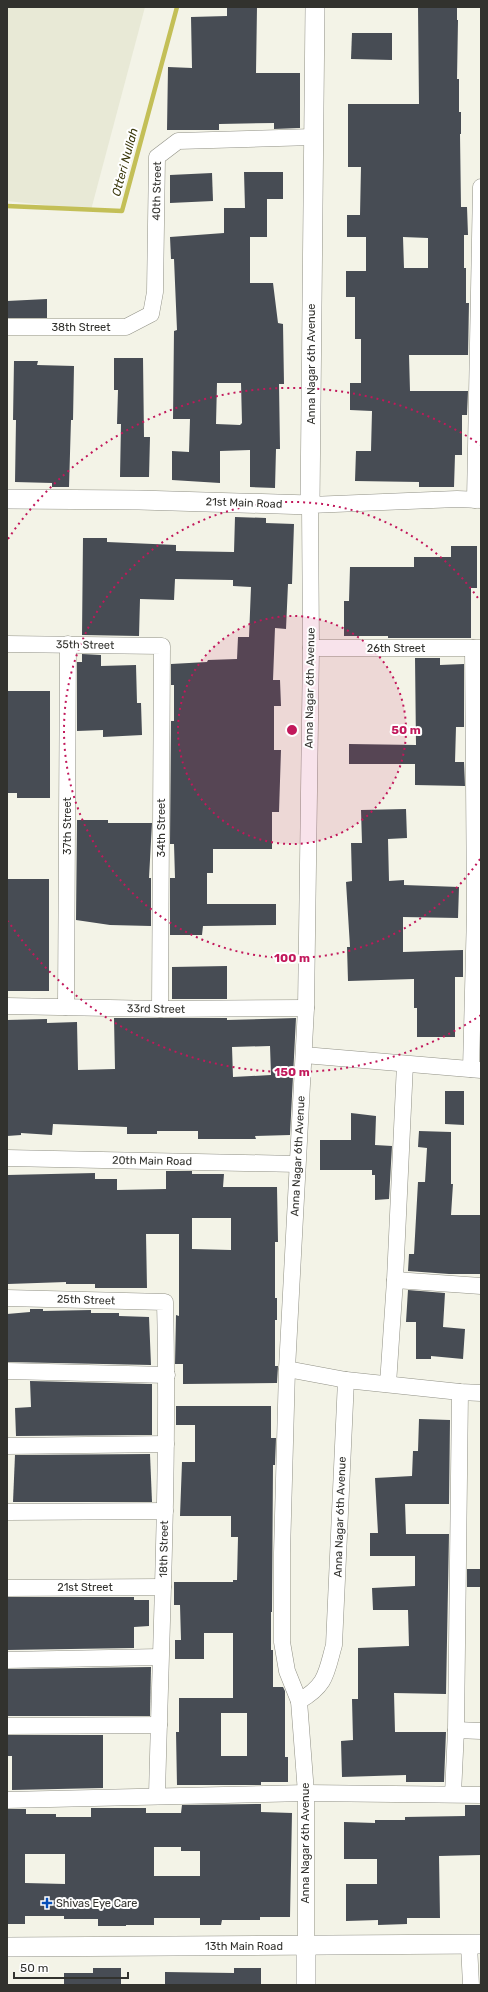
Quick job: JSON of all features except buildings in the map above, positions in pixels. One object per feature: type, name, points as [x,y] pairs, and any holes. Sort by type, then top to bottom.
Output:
[{"type":"street","name":"Anna Nagar 6th Avenue","points":[[306,1985],[306,1793],[299,1701],[287,1671],[282,1642],[282,1553],[287,1369],[296,1164],[306,1008],[314,7]]},
{"type":"street","name":"40th Street","points":[[151,314],[155,292],[157,157],[178,141],[313,137]]},
{"type":"street","points":[[478,500],[481,188]]},
{"type":"street","name":"38th Street","points":[[7,327],[126,327],[151,314]]},
{"type":"street","name":"21st Main Road","points":[[7,499],[139,500],[310,505],[457,499],[478,500]]},
{"type":"street","name":"35th Street","points":[[7,644],[162,646]]},
{"type":"street","name":"37th Street","points":[[66,1007],[68,644]]},
{"type":"street","name":"34th Street","points":[[160,1009],[162,646]]},
{"type":"street","name":"26th Street","points":[[310,648],[477,648]]},
{"type":"street","points":[[304,1055],[476,1070],[478,913],[477,648]]},
{"type":"street","name":"33rd Street","points":[[7,1006],[160,1009],[306,1008]]},
{"type":"street","points":[[388,1384],[406,1064]]},
{"type":"street","name":"20th Main Road","points":[[7,1158],[296,1164]]},
{"type":"street","points":[[395,1280],[481,1286]]},
{"type":"street","name":"25th Street","points":[[7,1298],[165,1302]]},
{"type":"street","name":"18th Street","points":[[157,1795],[165,1511],[167,1375],[165,1302]]},
{"type":"street","points":[[287,1369],[346,1380],[481,1393]]},
{"type":"street","points":[[7,1371],[167,1375]]},
{"type":"street","name":"Anna Nagar 6th Avenue","points":[[299,1701],[314,1693],[323,1681],[334,1645],[346,1380]]},
{"type":"street","points":[[453,1794],[456,1730],[460,1392]]},
{"type":"street","points":[[7,1446],[166,1444]]},
{"type":"street","points":[[7,1512],[165,1511]]},
{"type":"street","name":"21st Street","points":[[7,1588],[163,1587]]},
{"type":"street","points":[[7,1660],[160,1657]]},
{"type":"street","points":[[7,1726],[159,1725]]},
{"type":"street","points":[[456,1730],[481,1731]]},
{"type":"street","points":[[7,1800],[157,1795],[306,1793],[481,1795]]},
{"type":"street","points":[[471,1985],[475,1944]]},
{"type":"street","name":"13th Main Road","points":[[7,1947],[475,1944]]},
{"type":"shaded area","points":[[7,7],[145,7],[91,210],[7,201]]},
{"type":"waterway","name":"Otteri Nullah","points":[[7,206],[122,211],[177,7]]},
{"type":"place","name":"Shivas Eye Care","points":[[47,1903]]}]
